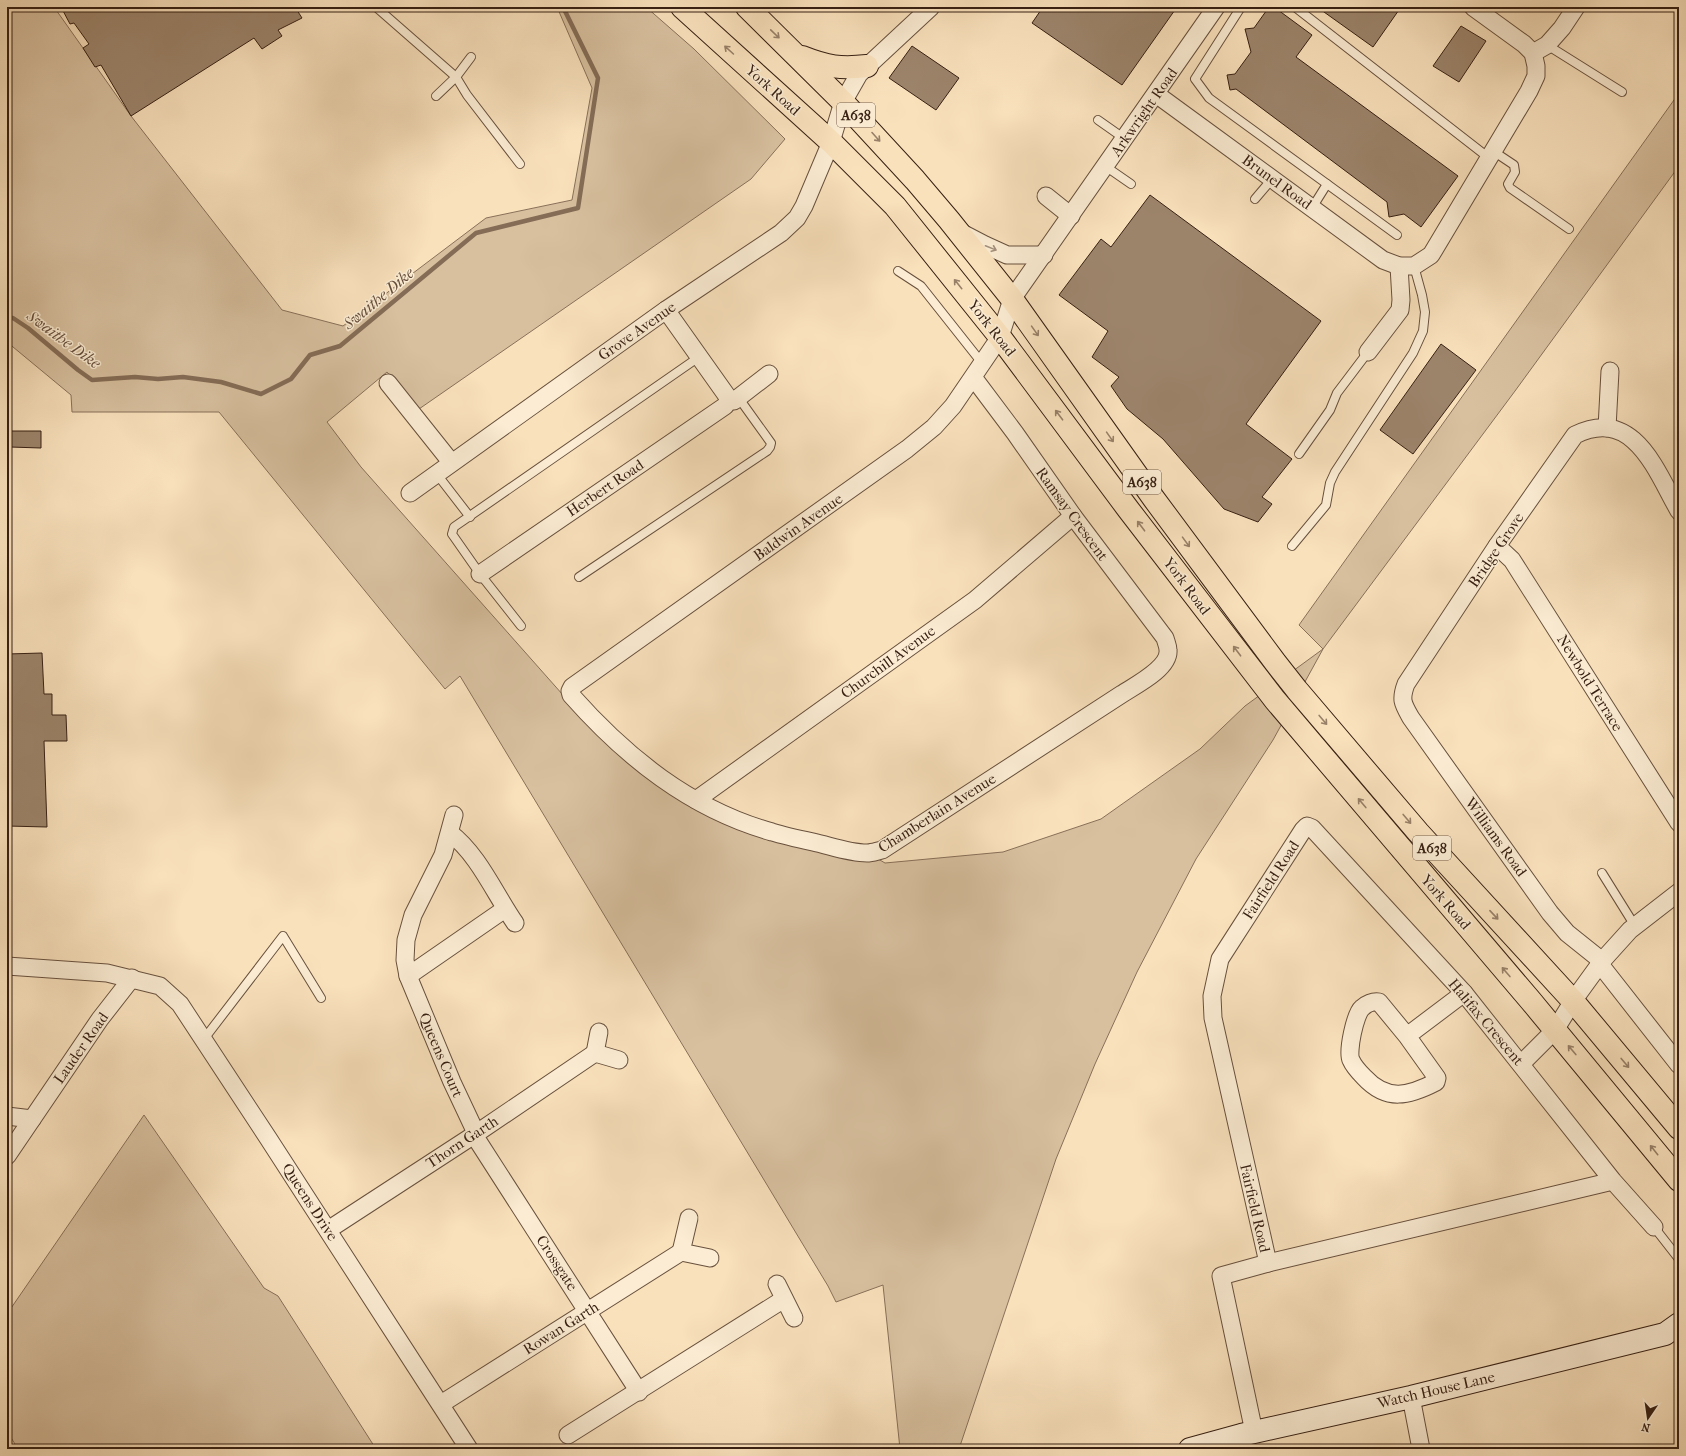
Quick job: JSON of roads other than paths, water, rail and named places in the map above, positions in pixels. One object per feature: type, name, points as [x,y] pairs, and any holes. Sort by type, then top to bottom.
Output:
[{"type":"highway","name":"York Road","points":[[682,7],[831,142],[895,206],[1000,336],[1128,509],[1260,682],[1555,1030],[1679,1180]]},
{"type":"highway","name":"York Road","points":[[747,7],[844,102],[915,180],[957,230],[1012,299],[1154,499],[1297,690],[1418,832],[1573,1000],[1679,1128]]},
{"type":"highway","points":[[797,55],[833,67],[846,68],[867,66]]},
{"type":"street","name":"Grove Avenue","points":[[410,492],[666,310],[781,233],[798,218],[831,142],[844,102],[859,74],[930,7]]},
{"type":"street","name":"Arkwright Road","points":[[1000,336],[1012,299],[1216,7]]},
{"type":"street","points":[[1473,7],[1524,44],[1540,49]]},
{"type":"street","points":[[1368,352],[1400,310],[1407,266],[1431,255],[1529,92],[1536,76],[1536,66],[1540,49],[1562,28],[1576,7]]},
{"type":"street","name":"Brunel Road","points":[[1156,94],[1383,260],[1407,266]]},
{"type":"street","points":[[1046,196],[1071,216]]},
{"type":"street","points":[[957,230],[1007,255],[1044,255]]},
{"type":"street","points":[[666,310],[727,396],[733,399]]},
{"type":"street","name":"Baldwin Avenue","points":[[570,691],[572,687],[907,449],[934,428],[953,406],[1000,336]]},
{"type":"street","name":"Ramsay Crescent","points":[[977,370],[1015,433],[1073,516],[1165,638],[1168,652]]},
{"type":"street","points":[[1610,371],[1611,429],[1627,434],[1637,442],[1647,455],[1679,511]]},
{"type":"street","name":"Herbert Road","points":[[480,574],[726,406],[733,399],[769,374]]},
{"type":"street","points":[[388,384],[452,462]]},
{"type":"street","name":"Bridge Grove","points":[[1402,703],[1402,694],[1406,684],[1497,546],[1575,435],[1586,430],[1611,429]]},
{"type":"street","name":"Churchill Avenue","points":[[696,800],[975,600],[1073,516]]},
{"type":"street","name":"Newbold Terrace","points":[[1497,546],[1512,560],[1679,823]]},
{"type":"street","name":"Chamberlain Avenue","points":[[570,691],[571,695],[607,734],[640,763],[666,782],[696,800],[730,817],[771,832],[854,852],[868,853],[882,850],[1122,694],[1160,668],[1166,660],[1168,652]]},
{"type":"street","name":"Williams Road","points":[[1402,703],[1411,718],[1550,913],[1567,934],[1600,962],[1679,1065]]},
{"type":"street","name":"Queens Court","points":[[454,815],[443,855],[413,915],[406,940],[405,960],[408,976],[475,1134]]},
{"type":"street","name":"Halifax Crescent","points":[[1306,826],[1312,828],[1464,993],[1613,1181],[1654,1228]]},
{"type":"street","name":"Fairfield Road","points":[[1306,826],[1220,959],[1212,996],[1212,1018],[1268,1263],[1613,1181]]},
{"type":"street","points":[[450,833],[462,842],[473,856],[514,924]]},
{"type":"street","points":[[1521,1064],[1555,1030],[1573,1000],[1600,962],[1635,926],[1679,892]]},
{"type":"street","points":[[408,976],[505,909]]},
{"type":"street","name":"Queens Drive","points":[[7,966],[107,973],[132,978],[160,986],[180,1004],[469,1449]]},
{"type":"street","name":"Lauder Road","points":[[7,1156],[100,1019],[132,978]]},
{"type":"street","points":[[1407,1036],[1464,993]]},
{"type":"street","points":[[1374,1001],[1379,1002],[1407,1036],[1437,1078],[1436,1082],[1418,1092],[1406,1094],[1382,1092],[1374,1088],[1358,1071],[1351,1060],[1349,1052],[1357,1014],[1362,1007],[1374,1001]]},
{"type":"street","points":[[599,1032],[595,1053],[619,1060]]},
{"type":"street","name":"Thorn Garth","points":[[328,1230],[475,1134],[595,1053]]},
{"type":"street","points":[[7,1116],[32,1119]]},
{"type":"street","name":"Crossgate","points":[[475,1134],[639,1392]]},
{"type":"street","points":[[689,1218],[681,1252],[710,1258]]},
{"type":"street","name":"Rowan Garth","points":[[441,1404],[681,1252]]},
{"type":"street","points":[[1254,1432],[1221,1276],[1268,1263]]},
{"type":"street","points":[[568,1435],[639,1392],[781,1292],[794,1318]]},
{"type":"street","name":"Watch House Lane","points":[[1195,1448],[1254,1432],[1410,1397],[1665,1334],[1679,1324]]},
{"type":"street","points":[[1410,1397],[1421,1449]]},
{"type":"lane","points":[[376,7],[456,77],[520,164]]},
{"type":"lane","points":[[1241,7],[1195,79],[1209,98],[1397,235]]},
{"type":"lane","points":[[1295,7],[1491,155],[1514,165],[1515,172],[1508,184],[1510,188],[1569,229]]},
{"type":"lane","points":[[1540,49],[1622,92]]},
{"type":"lane","points":[[436,96],[456,77],[470,57]]},
{"type":"lane","points":[[1098,120],[1124,139]]},
{"type":"lane","points":[[1105,166],[1131,184]]},
{"type":"lane","points":[[1255,199],[1272,179]]},
{"type":"lane","points":[[1312,208],[1327,184]]},
{"type":"lane","points":[[1292,546],[1326,504],[1330,483],[1335,472],[1412,353],[1423,332],[1425,312],[1422,295],[1407,266]]},
{"type":"lane","points":[[898,272],[921,286],[977,370]]},
{"type":"lane","points":[[1299,454],[1330,410],[1337,393],[1368,352]]},
{"type":"lane","points":[[520,626],[480,574],[452,534],[454,528],[699,357]]},
{"type":"lane","points":[[579,577],[767,451],[771,442],[733,399]]},
{"type":"lane","points":[[436,474],[470,516]]},
{"type":"lane","points":[[1602,873],[1635,926]]},
{"type":"lane","points":[[204,1039],[283,936],[321,998]]},
{"type":"lane","points":[[1654,1228],[1679,1258]]},
{"type":"waterway","name":"Swaithe Dike","points":[[7,318],[13,318],[28,328],[92,380],[135,377],[158,379],[183,377],[221,382],[261,394],[291,379],[310,355],[340,346],[476,233],[578,208],[598,78],[563,7]]}]
